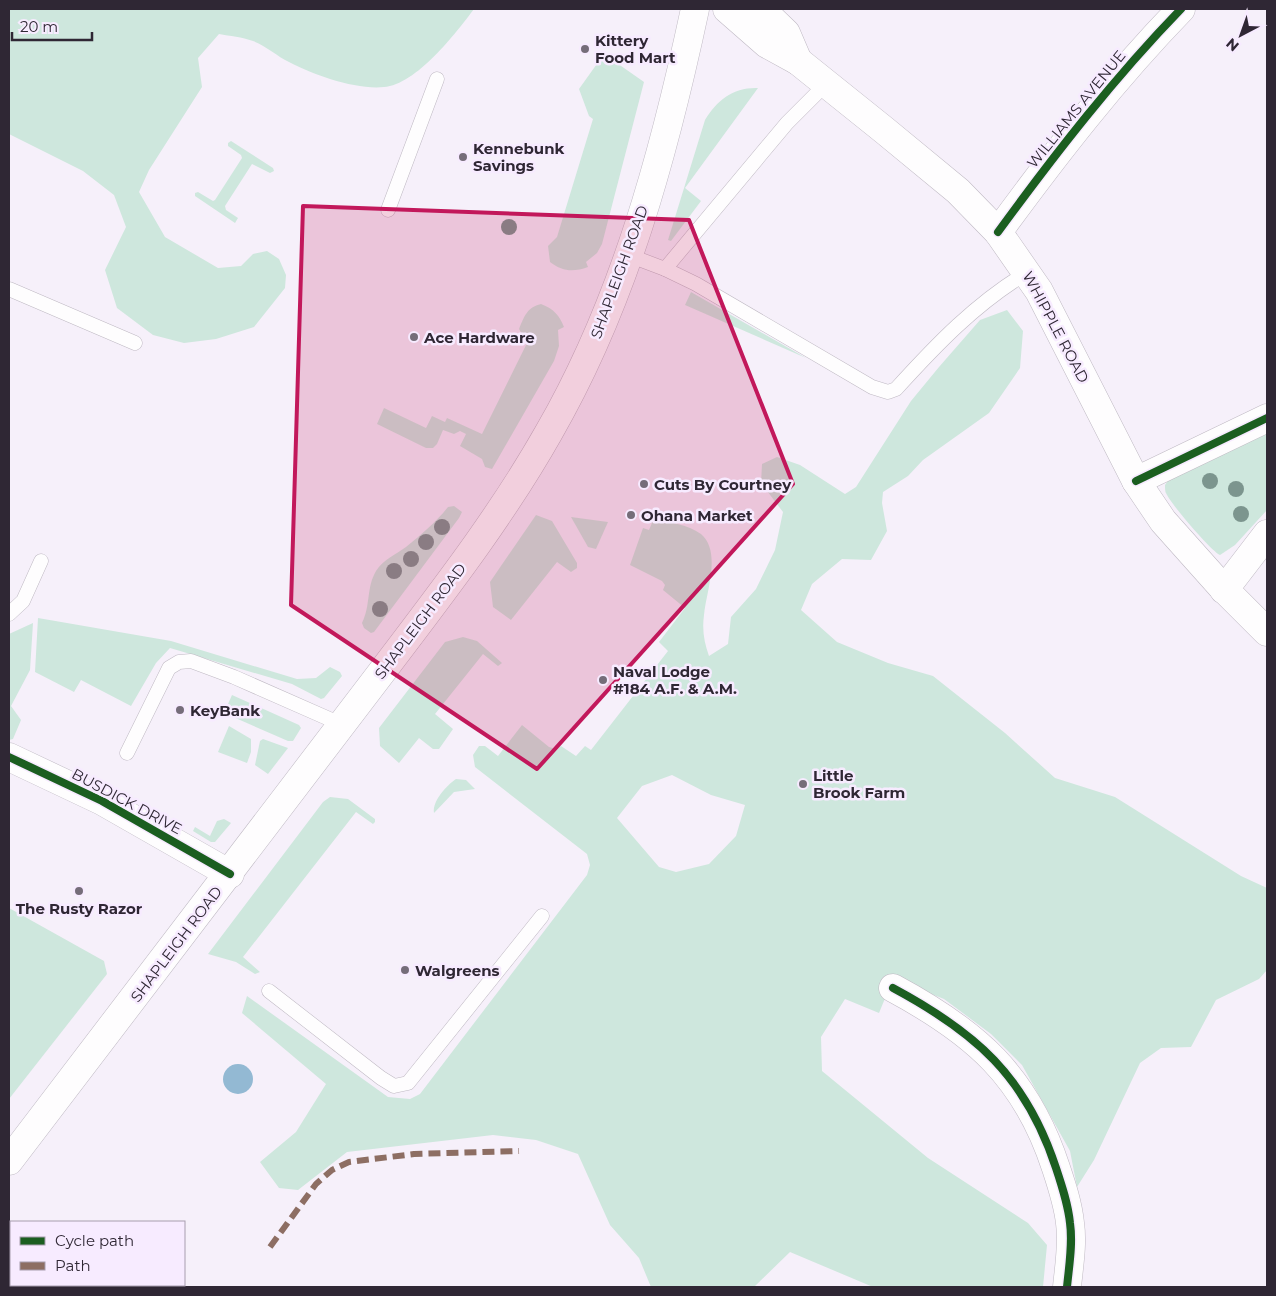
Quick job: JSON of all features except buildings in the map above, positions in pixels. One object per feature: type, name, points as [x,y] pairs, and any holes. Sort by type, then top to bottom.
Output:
[{"type":"main road","name":"SHAPLEIGH ROAD","points":[[9,1161],[343,725],[442,592],[523,477],[577,379],[607,314],[628,255],[676,96],[695,9]]},
{"type":"main road","name":"WHIPPLE ROAD","points":[[727,9],[767,44],[798,61],[825,85],[958,191],[998,232],[1028,272],[1071,350],[1121,455],[1136,481],[1163,521],[1224,590],[1267,632]]},
{"type":"main road","name":"WHIPPLE ROAD","points":[[761,9],[786,34],[798,61]]},
{"type":"main road","name":"WILLIAMS AVENUE","points":[[998,232],[1043,171],[1137,54],[1181,9]]},
{"type":"main road","points":[[1136,481],[1267,418]]},
{"type":"main road","points":[[1224,590],[1267,534]]},
{"type":"main road","name":"BUSDICK DRIVE","points":[[9,757],[102,801],[230,874]]},
{"type":"main road","points":[[892,988],[934,1011],[975,1040],[1009,1075],[1032,1108],[1050,1150],[1067,1204],[1071,1249],[1067,1287]]},
{"type":"lane","points":[[388,210],[437,79]]},
{"type":"lane","points":[[665,269],[787,123],[825,85]]},
{"type":"lane","points":[[628,255],[665,269],[696,284],[872,387],[888,392],[896,389],[936,345],[976,308],[1028,272]]},
{"type":"lane","points":[[9,289],[135,343]]},
{"type":"lane","points":[[9,614],[23,601],[40,561]]},
{"type":"lane","points":[[126,754],[169,668],[179,662],[191,661],[234,677],[343,725]]},
{"type":"lane","points":[[269,991],[381,1078],[394,1086],[408,1083],[542,916]]},
{"type":"highlighted area","points":[[303,206],[689,220],[793,484],[537,769],[291,605]]},
{"type":"green space","points":[[9,9],[474,9],[446,44],[422,68],[396,84],[384,87],[361,86],[335,80],[299,67],[253,41],[219,34],[198,58],[202,87],[149,170],[139,192],[165,237],[218,268],[241,266],[253,254],[267,251],[279,259],[286,275],[285,288],[254,327],[216,339],[184,343],[153,335],[117,308],[105,270],[126,227],[114,195],[83,171],[9,134]]},
{"type":"green space","points":[[604,54],[644,82],[602,244],[597,253],[586,262],[588,267],[569,270],[559,268],[550,262],[548,246],[557,237],[593,119],[589,116],[579,89]]},
{"type":"green space","points":[[758,88],[685,188],[701,201],[671,241],[668,240],[705,120],[715,106],[727,96],[741,90]]},
{"type":"green space","points":[[231,141],[273,168],[274,171],[270,173],[252,164],[225,206],[226,210],[238,218],[235,223],[195,196],[195,193],[198,192],[213,201],[215,200],[242,158],[241,155],[228,146],[228,143]]},
{"type":"green space","points":[[691,292],[806,358],[685,305]]},
{"type":"green space","points":[[541,304],[556,313],[564,327],[558,330],[559,346],[554,361],[492,469],[485,467],[482,459],[460,446],[466,434],[460,431],[454,434],[443,430],[437,444],[433,448],[426,448],[377,424],[384,408],[426,428],[432,416],[445,422],[447,418],[482,434],[527,343],[519,329],[523,320],[532,307]]},
{"type":"green space","points":[[1007,310],[1023,331],[1020,368],[989,413],[923,460],[908,476],[883,492],[882,503],[887,531],[871,560],[842,559],[812,584],[801,610],[837,642],[888,663],[933,676],[1005,733],[1055,778],[1115,797],[1241,876],[1267,888],[1267,970],[1259,979],[1216,1000],[1191,1047],[1161,1048],[1140,1063],[1094,1160],[1077,1187],[1070,1151],[1022,1065],[991,1034],[944,999],[893,979],[879,1013],[845,999],[821,1037],[822,1071],[928,1158],[1028,1223],[1047,1245],[1043,1287],[873,1287],[790,1252],[754,1287],[651,1287],[639,1258],[610,1225],[578,1154],[536,1140],[493,1135],[347,1152],[298,1190],[279,1188],[260,1162],[296,1132],[326,1084],[242,1013],[247,996],[388,1097],[410,1099],[420,1094],[587,875],[590,865],[587,854],[475,767],[473,755],[479,746],[485,746],[498,756],[522,725],[549,747],[556,749],[561,746],[576,756],[585,746],[591,750],[668,651],[659,642],[685,608],[663,590],[665,585],[662,581],[630,565],[643,528],[649,530],[654,518],[691,528],[701,534],[707,542],[711,551],[712,561],[703,626],[709,656],[728,644],[731,617],[756,589],[775,550],[783,512],[761,483],[762,464],[777,457],[800,465],[845,494],[856,487],[911,401],[980,320]],"holes":[[[672,775],[711,795],[745,805],[736,836],[709,864],[676,872],[659,867],[617,818],[642,786]]]},
{"type":"green space","points":[[1266,434],[1267,510],[1235,545],[1220,555],[1200,536],[1175,506],[1166,492],[1165,485],[1170,478]]},
{"type":"green space","points":[[454,506],[462,512],[459,518],[374,632],[371,633],[364,628],[362,623],[376,571],[386,560],[423,533],[448,507]]},
{"type":"green space","points":[[536,515],[552,521],[577,563],[577,568],[571,572],[557,562],[511,620],[493,607],[490,582]]},
{"type":"green space","points":[[571,517],[608,522],[596,549],[588,547]]},
{"type":"green space","points":[[38,618],[171,641],[297,679],[316,678],[330,667],[340,672],[342,676],[324,698],[321,699],[292,684],[170,648],[156,663],[131,706],[81,680],[74,692],[35,672]]},
{"type":"green space","points":[[33,623],[30,670],[11,706],[21,720],[13,739],[9,740],[9,634]]},
{"type":"green space","points":[[463,637],[477,641],[502,663],[498,666],[483,654],[435,714],[453,729],[439,749],[433,749],[419,738],[399,763],[380,746],[379,728],[445,642]]},
{"type":"green space","points":[[232,695],[299,725],[301,728],[293,741],[288,741],[224,713]]},
{"type":"green space","points":[[229,726],[251,739],[251,752],[247,763],[218,752]]},
{"type":"green space","points":[[263,739],[288,748],[268,774],[255,765],[260,741]]},
{"type":"green space","points":[[456,779],[466,780],[475,789],[454,792],[434,813],[435,803],[448,785]]},
{"type":"green space","points":[[330,797],[348,799],[375,819],[375,822],[373,824],[356,812],[243,957],[260,972],[255,974],[236,962],[208,954],[323,802]]},
{"type":"green space","points":[[224,819],[231,823],[215,842],[211,842],[193,831],[195,827],[210,836],[217,821]]},
{"type":"green space","points":[[9,908],[104,961],[107,974],[9,1099]]},
{"type":"water","points":[[238,1064],[249,1068],[253,1079],[249,1090],[238,1094],[227,1090],[223,1079],[227,1068]]},
{"type":"marked path","points":[[270,1247],[316,1184],[332,1170],[349,1162],[414,1154],[519,1151]]},
{"type":"cycle path","points":[[998,232],[1086,117],[1132,62],[1181,9]]},
{"type":"cycle path","points":[[1136,481],[1267,418]]},
{"type":"cycle path","points":[[9,757],[102,801],[230,874]]},
{"type":"cycle path","points":[[893,988],[949,1022],[973,1040],[1013,1082],[1029,1107],[1044,1136],[1063,1188],[1068,1209],[1071,1239],[1067,1287]]},
{"type":"place","name":"Kittery Food Mart","points":[[585,49]]},
{"type":"place","name":"Kennebunk Savings","points":[[463,157]]},
{"type":"place","name":"Ace Hardware","points":[[414,337]]},
{"type":"place","name":"Cuts By Courtney","points":[[644,484]]},
{"type":"place","name":"Ohana Market","points":[[631,515]]},
{"type":"place","name":"Naval Lodge #184 A.F. & A.M.","points":[[603,680]]},
{"type":"place","name":"KeyBank","points":[[180,710]]},
{"type":"place","name":"Little Brook Farm","points":[[803,784]]},
{"type":"place","name":"The Rusty Razor","points":[[79,891]]},
{"type":"place","name":"Walgreens","points":[[405,970]]}]
